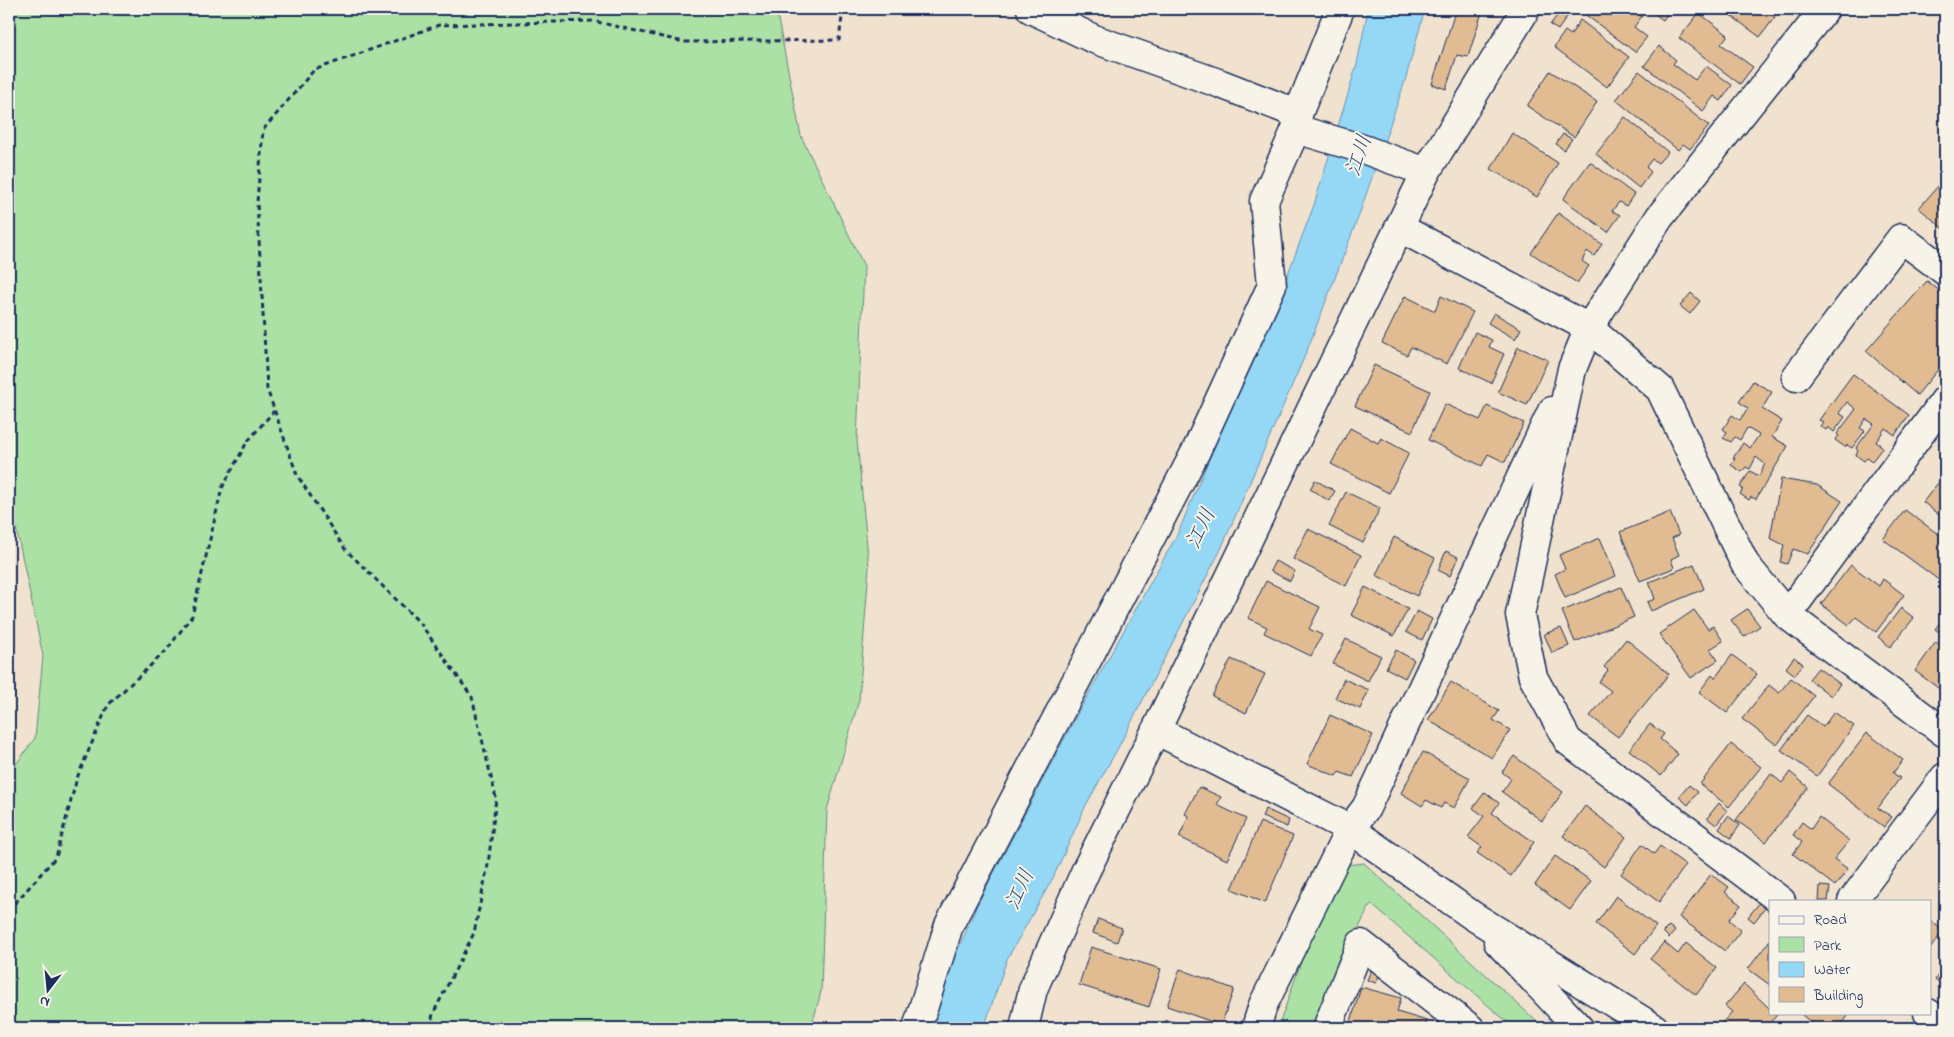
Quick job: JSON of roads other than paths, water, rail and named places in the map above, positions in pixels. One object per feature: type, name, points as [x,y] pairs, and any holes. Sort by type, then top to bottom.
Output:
[{"type":"street","points":[[1032,9],[1094,39],[1221,84],[1297,121],[1363,149],[1426,172]]},
{"type":"street","points":[[917,1028],[949,925],[1196,451],[1272,285],[1264,201],[1340,9]]},
{"type":"street","points":[[1024,1028],[1033,988],[1086,870],[1156,730],[1426,172],[1526,9]]},
{"type":"street","points":[[1256,1028],[1263,1005],[1350,828],[1366,808],[1589,328],[1659,218],[1825,9]]},
{"type":"street","points":[[1400,228],[1589,328],[1660,389],[1745,564],[1787,615],[1945,733]]},
{"type":"street","points":[[1796,377],[1901,238],[1945,270]]},
{"type":"street","points":[[1572,368],[1520,615],[1533,677],[1568,741],[1780,900]]},
{"type":"street","points":[[1787,615],[1945,400]]},
{"type":"street","points":[[1156,730],[1350,828],[1473,916],[1654,1028]]},
{"type":"street","points":[[1853,900],[1945,777]]},
{"type":"street","points":[[1473,916],[1579,1028]]},
{"type":"street","points":[[1327,1028],[1361,944],[1470,1028]]},
{"type":"street","points":[[1929,1014],[1945,1027]]},
{"type":"water","name":"江川","points":[[1368,9],[1425,9],[1405,81],[1358,218],[1306,353],[1221,549],[1119,746],[1086,805],[1053,878],[1007,959],[984,1028],[930,1028],[938,997],[978,903],[1078,713],[1178,533],[1228,414],[1259,350],[1314,205],[1357,64]]}]
